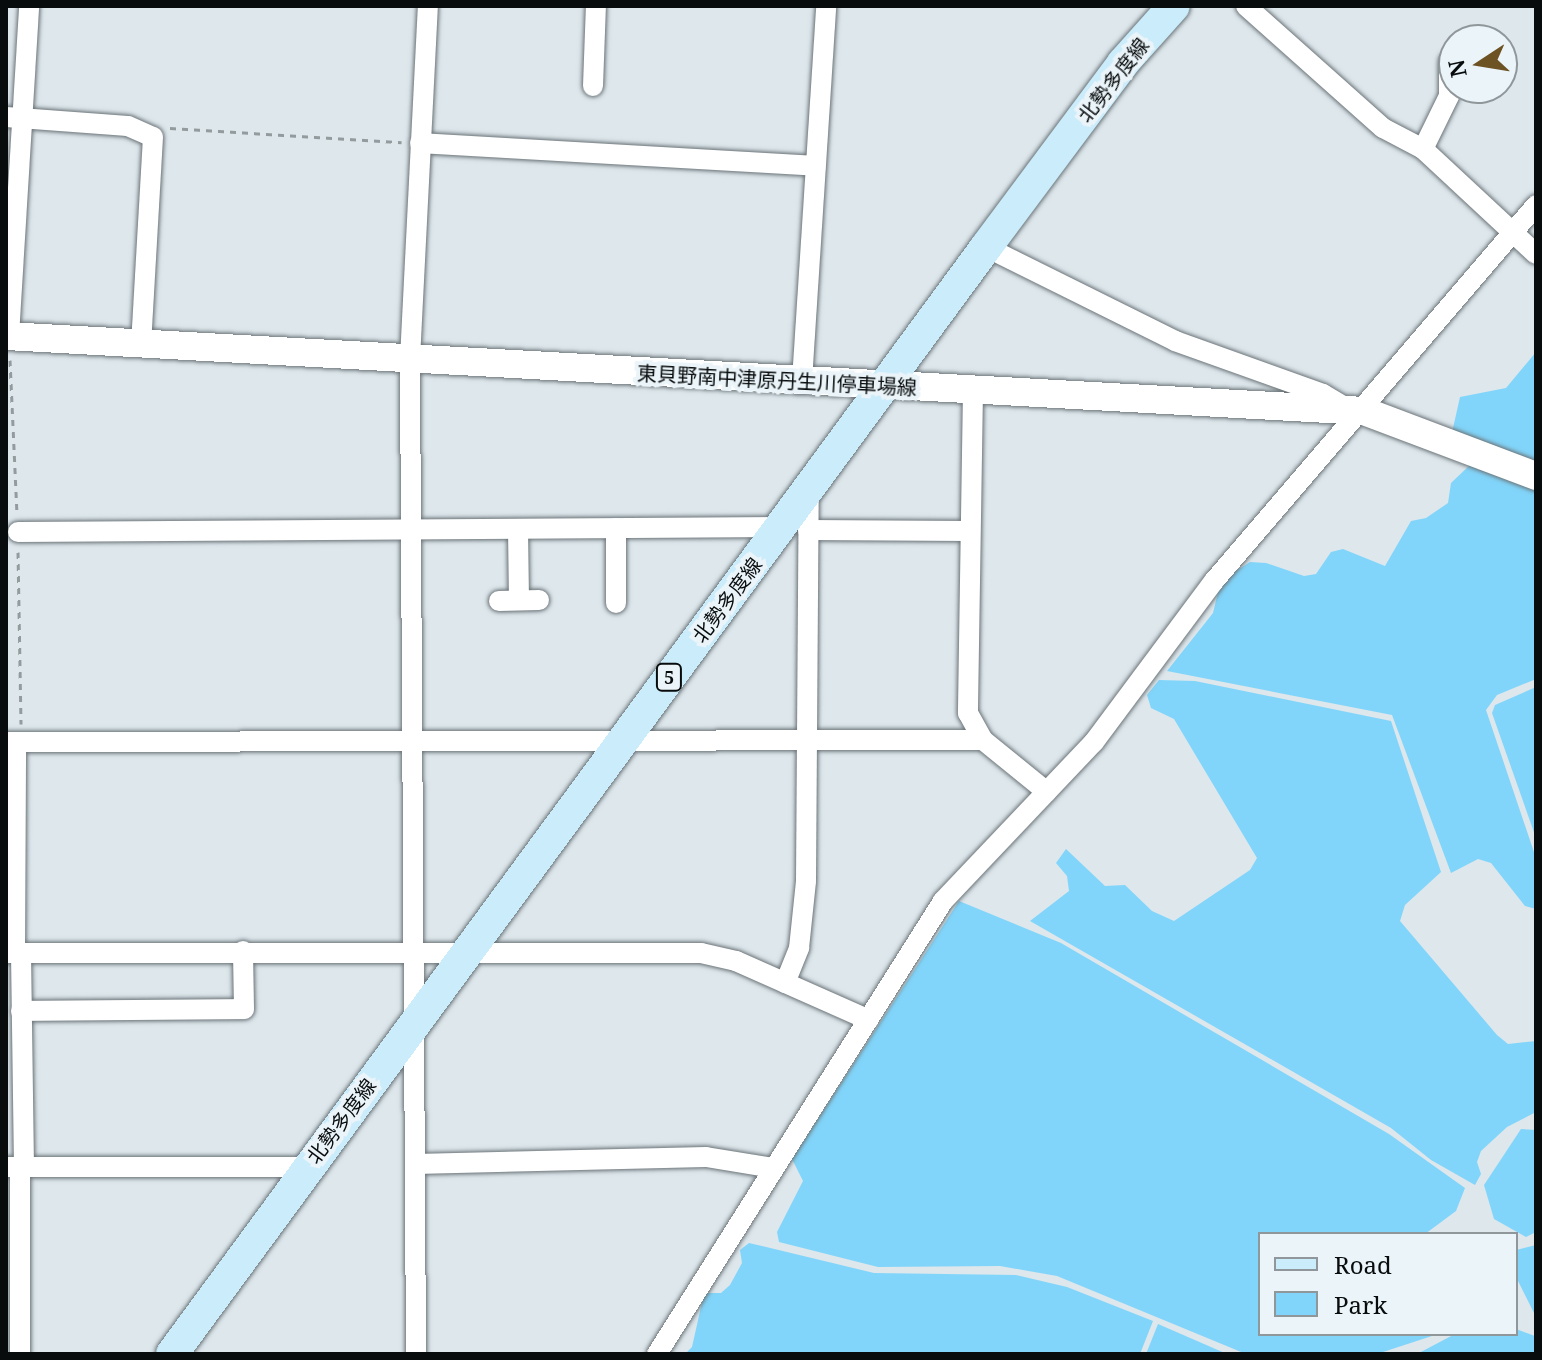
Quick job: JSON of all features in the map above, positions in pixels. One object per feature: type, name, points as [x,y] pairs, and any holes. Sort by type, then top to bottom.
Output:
[{"type":"main road","name":"北勢多度線","points":[[172,1354],[623,739],[794,528],[809,488],[986,247],[1123,63],[1174,6]]},
{"type":"main road","name":"東貝野南中津原丹生川停車場線","points":[[8,336],[1357,411],[1536,476]]},
{"type":"street","points":[[8,336],[14,117],[29,6]]},
{"type":"street","points":[[416,1354],[415,1021],[411,950],[410,359],[428,6]]},
{"type":"street","points":[[593,86],[596,6]]},
{"type":"street","points":[[802,381],[826,6]]},
{"type":"street","points":[[1246,6],[1383,128],[1423,149],[1536,254]]},
{"type":"street","points":[[1423,149],[1445,104]]},
{"type":"street","points":[[14,117],[138,130],[153,137],[141,345]]},
{"type":"street","points":[[420,143],[815,166]]},
{"type":"street","points":[[657,1354],[943,901],[1047,792],[1134,694],[1214,581],[1536,205]]},
{"type":"street","points":[[986,247],[1175,341],[1323,394],[1357,411]]},
{"type":"street","points":[[973,390],[968,713],[983,740],[1047,792]]},
{"type":"street","points":[[18,532],[616,528],[969,531]]},
{"type":"street","points":[[616,528],[616,603]]},
{"type":"street","points":[[785,983],[804,919],[807,740],[794,528]]},
{"type":"street","points":[[518,529],[519,600]]},
{"type":"street","points":[[20,1354],[16,1167],[21,1011],[14,953],[11,742],[983,740]]},
{"type":"street","points":[[14,953],[411,950],[701,953],[736,961],[869,1020]]},
{"type":"street","points":[[21,1011],[244,1009],[243,951]]},
{"type":"street","points":[[415,1164],[706,1157],[774,1168]]},
{"type":"street","points":[[16,1167],[307,1167]]},
{"type":"path","points":[[138,130],[420,143]]},
{"type":"green space","points":[[1536,352],[1536,467],[1451,437],[1460,397],[1506,388]]},
{"type":"green space","points":[[1471,464],[1536,485],[1536,679],[1497,695],[1486,710],[1536,858],[1536,909],[1525,906],[1491,863],[1478,859],[1451,873],[1392,715],[1167,671],[1213,613],[1219,588],[1236,571],[1250,562],[1266,563],[1304,576],[1316,574],[1331,552],[1343,549],[1385,566],[1411,521],[1426,518],[1448,503],[1451,483]]},
{"type":"green space","points":[[1159,680],[1195,681],[1391,721],[1441,872],[1405,905],[1400,921],[1497,1035],[1508,1044],[1536,1041],[1536,1112],[1507,1127],[1481,1151],[1477,1162],[1481,1174],[1475,1185],[1431,1160],[1391,1128],[1030,921],[1069,891],[1067,876],[1056,863],[1066,849],[1105,886],[1125,885],[1152,911],[1174,921],[1250,870],[1257,858],[1174,719],[1151,708],[1147,695]]},
{"type":"green space","points":[[1536,687],[1536,838],[1492,713],[1495,705]]},
{"type":"green space","points":[[959,901],[1061,943],[1389,1134],[1465,1188],[1456,1211],[1428,1232],[1258,1232],[1258,1336],[1432,1336],[1377,1354],[1246,1354],[1057,1276],[1000,1266],[878,1267],[779,1242],[777,1232],[803,1181],[792,1159]]},
{"type":"green space","points":[[1521,1129],[1536,1130],[1536,1232],[1526,1237],[1494,1219],[1484,1185]]},
{"type":"green space","points":[[749,1243],[874,1273],[1016,1275],[1067,1287],[1153,1321],[1140,1354],[685,1354],[692,1347],[704,1293],[721,1293],[730,1285],[742,1263],[740,1250]]},
{"type":"green space","points":[[1536,1245],[1536,1317],[1518,1281],[1518,1250]]},
{"type":"green space","points":[[1158,1324],[1227,1354],[1146,1354]]},
{"type":"green space","points":[[1518,1330],[1535,1336],[1534,1354],[1417,1354],[1451,1336],[1518,1336]]}]
